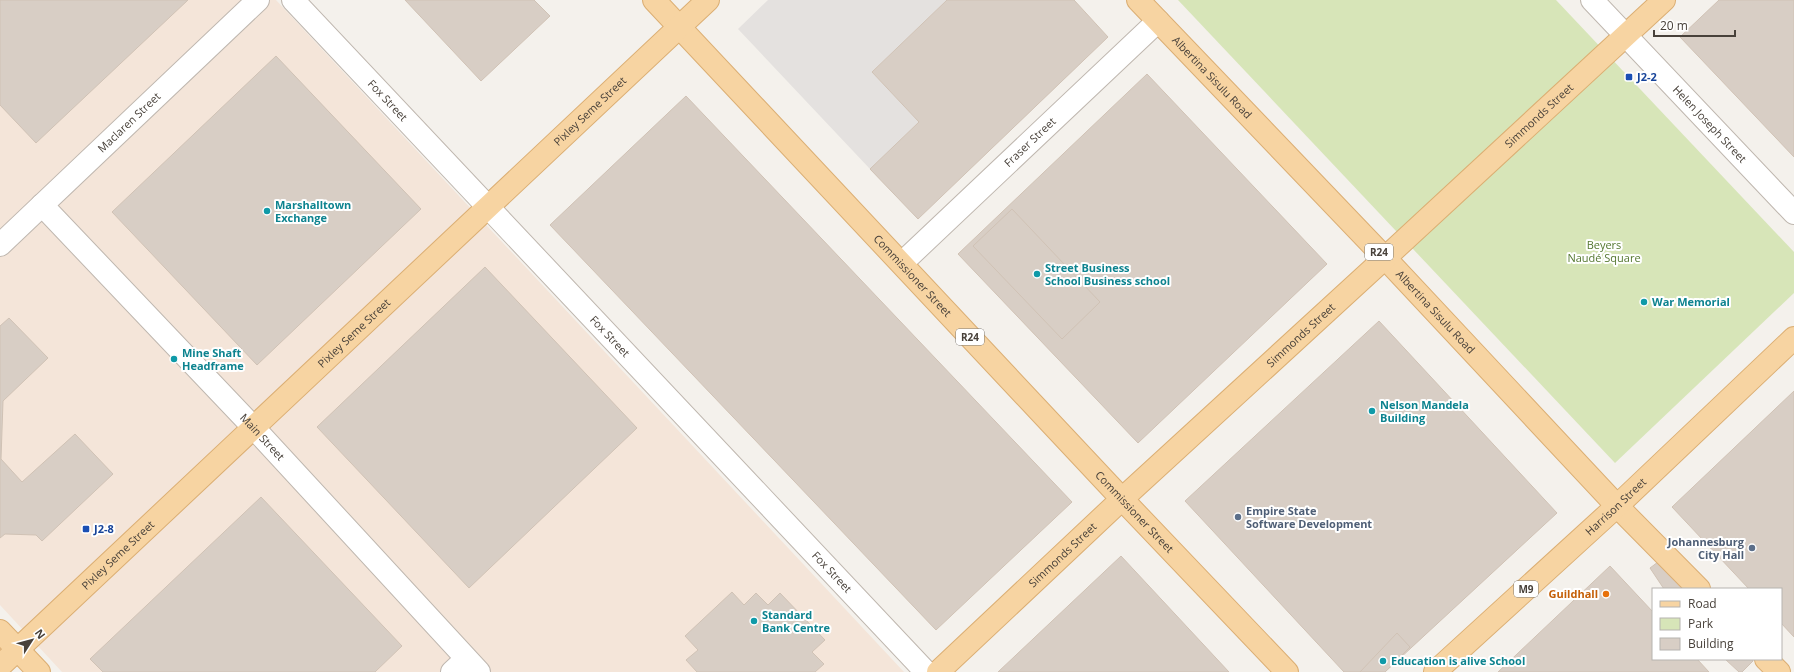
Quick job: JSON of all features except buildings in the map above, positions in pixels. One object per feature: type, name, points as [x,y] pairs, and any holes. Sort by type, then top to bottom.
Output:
[{"type":"main road","name":"Commissioner Street","points":[[654,0],[1122,499],[1287,672]]},
{"type":"main road","name":"Pixley Seme Street","points":[[0,666],[708,0]]},
{"type":"main road","name":"Albertina Sisulu Road","points":[[1138,0],[1385,258],[1617,506],[1698,588]]},
{"type":"main road","name":"Simmonds Street","points":[[938,672],[1122,499],[1664,0]]},
{"type":"main road","name":"Harrison Street","points":[[1436,672],[1617,506],[1794,338]]},
{"type":"main road","points":[[0,631],[39,672]]},
{"type":"main road","points":[[1767,660],[1779,672]]},
{"type":"street","name":"Maclaren Street","points":[[0,245],[258,0]]},
{"type":"street","name":"Fox Street","points":[[293,0],[926,672]]},
{"type":"street","name":"Helen Joseph Street","points":[[1592,0],[1794,213]]},
{"type":"street","name":"Fraser Street","points":[[902,263],[1158,21]]},
{"type":"street","name":"Main Street","points":[[42,205],[254,428],[466,668]]},
{"type":"shaded area","points":[[0,0],[276,0],[904,672],[62,672],[0,605]]},
{"type":"shaded area","points":[[768,0],[947,0],[872,72],[919,122],[870,169],[738,29]]},
{"type":"green space","name":"Beyers Naudé Square","points":[[1178,0],[1556,0],[1794,252],[1794,293],[1615,463]]},
{"type":"place","name":"J2-2","points":[[1629,77]]},
{"type":"place","name":"Marshalltown Exchange","points":[[267,211]]},
{"type":"place","name":"Street Business School Business school","points":[[1037,274]]},
{"type":"place","name":"War Memorial","points":[[1644,302]]},
{"type":"place","name":"Mine Shaft Headframe","points":[[174,359]]},
{"type":"place","name":"Nelson Mandela Building","points":[[1372,411]]},
{"type":"place","name":"Empire State Software Development","points":[[1238,517]]},
{"type":"place","name":"J2-8","points":[[86,529]]},
{"type":"place","name":"Johannesburg City Hall","points":[[1752,548]]},
{"type":"place","name":"Guildhall","points":[[1606,594]]},
{"type":"place","name":"Standard Bank Centre","points":[[754,621]]},
{"type":"place","name":"Education is alive School","points":[[1383,661]]}]
